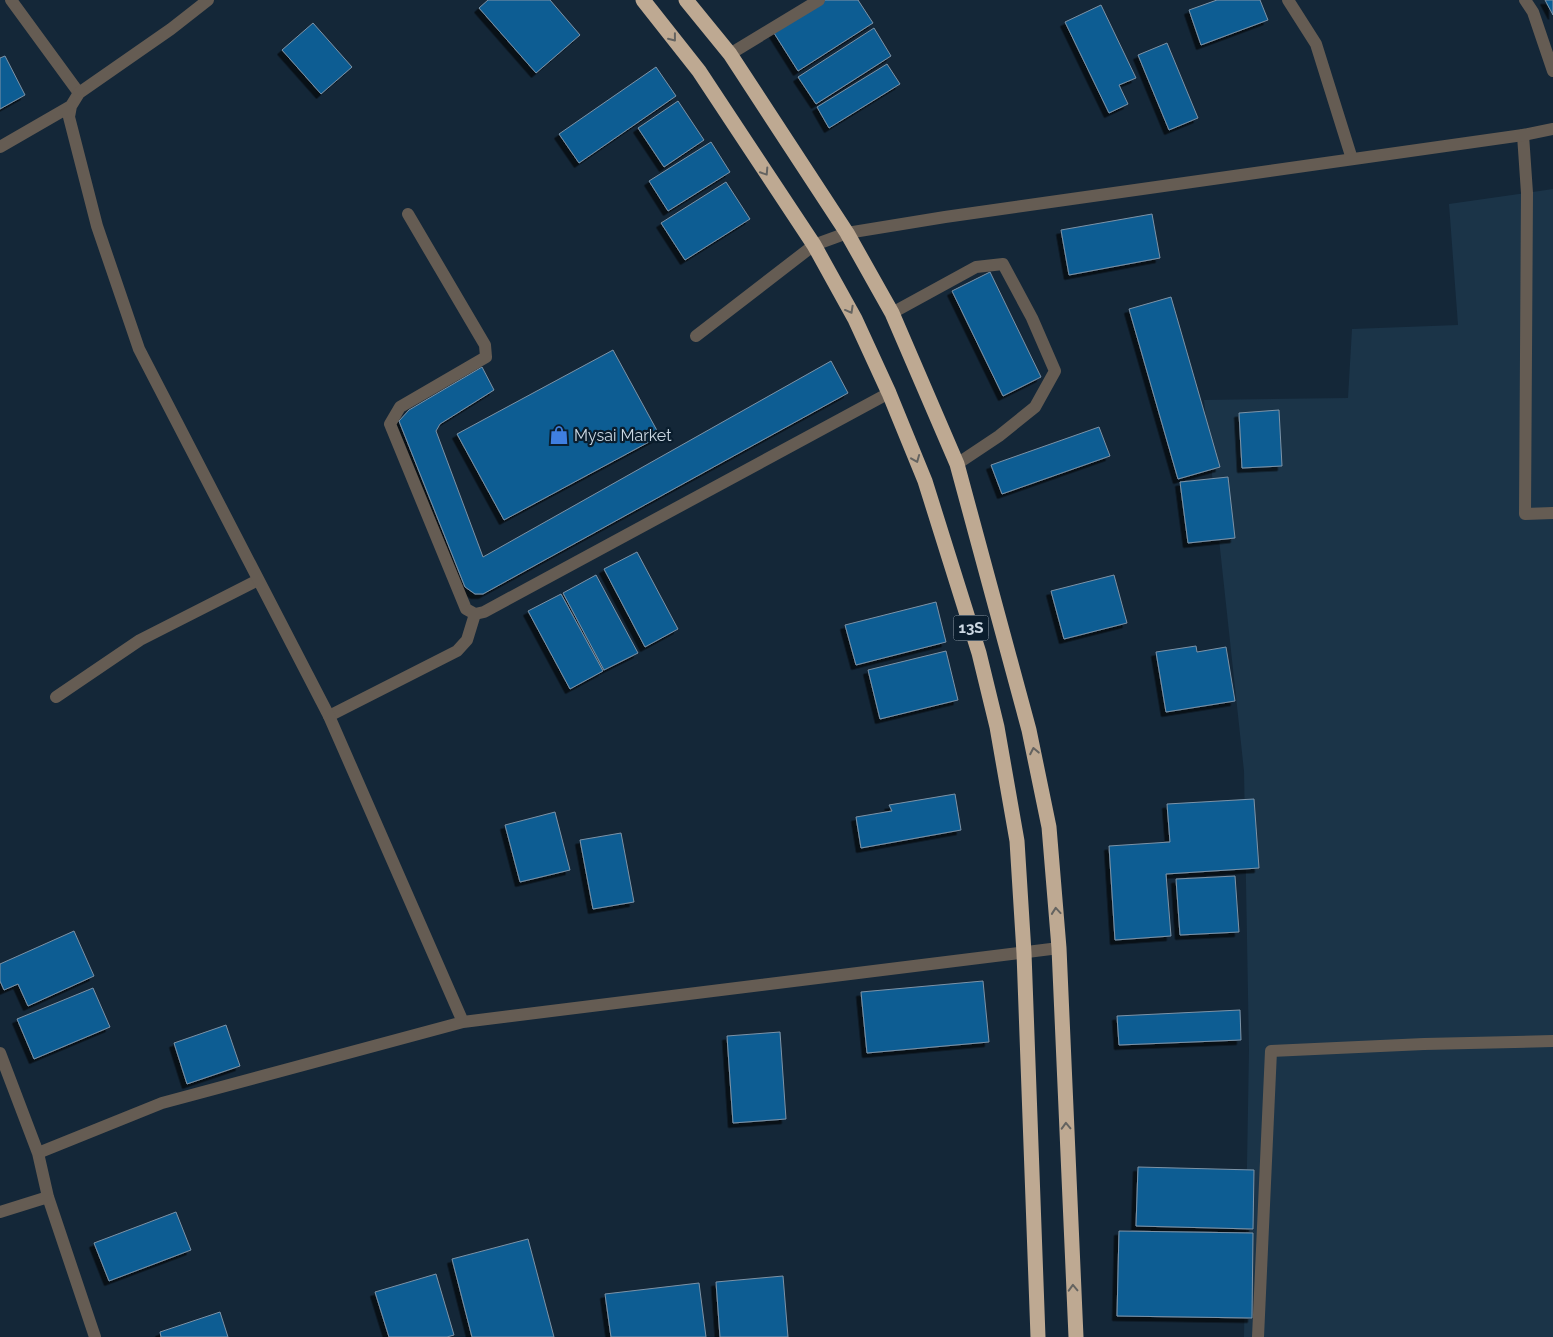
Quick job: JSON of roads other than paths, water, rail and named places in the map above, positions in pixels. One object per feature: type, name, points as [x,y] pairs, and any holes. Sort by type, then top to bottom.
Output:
[{"type":"highway","name":"13S","points":[[643,0],[699,71],[814,245],[855,320],[889,392],[925,481],[979,653],[997,727],[1017,841],[1024,953],[1038,1337]]},
{"type":"highway","name":"13S","points":[[686,0],[730,54],[847,233],[892,313],[957,464],[1029,730],[1049,827],[1059,948],[1076,1337]]},
{"type":"street","points":[[11,0],[79,93]]},
{"type":"street","points":[[208,0],[171,30],[79,93],[71,106],[69,117],[97,226],[139,349],[329,716],[463,1022]]},
{"type":"street","points":[[730,54],[819,0]]},
{"type":"street","points":[[1288,0],[1316,44],[1352,159]]},
{"type":"street","points":[[1525,0],[1533,12],[1553,71]]},
{"type":"street","points":[[0,147],[71,106]]},
{"type":"street","points":[[696,336],[814,245],[847,233],[1352,159],[1523,136],[1553,129]]},
{"type":"street","points":[[1523,136],[1527,193],[1525,514],[1553,514]]},
{"type":"street","points":[[408,214],[485,346],[486,357],[400,407],[390,424],[466,609],[475,614],[484,612],[889,392]]},
{"type":"street","points":[[892,313],[976,267],[1003,264],[1032,318],[1055,370],[1035,406],[999,436],[957,464]]},
{"type":"street","points":[[56,697],[140,640],[258,580]]},
{"type":"street","points":[[329,716],[457,651],[467,640],[475,614]]},
{"type":"street","points":[[38,1154],[162,1103],[463,1022],[1059,948]]},
{"type":"street","points":[[1258,1337],[1271,1051],[1553,1040]]},
{"type":"street","points":[[0,1053],[38,1154],[48,1197],[95,1337]]},
{"type":"street","points":[[0,1212],[48,1197]]},
{"type":"place","name":"Mysai Market","points":[[559,435]]}]
